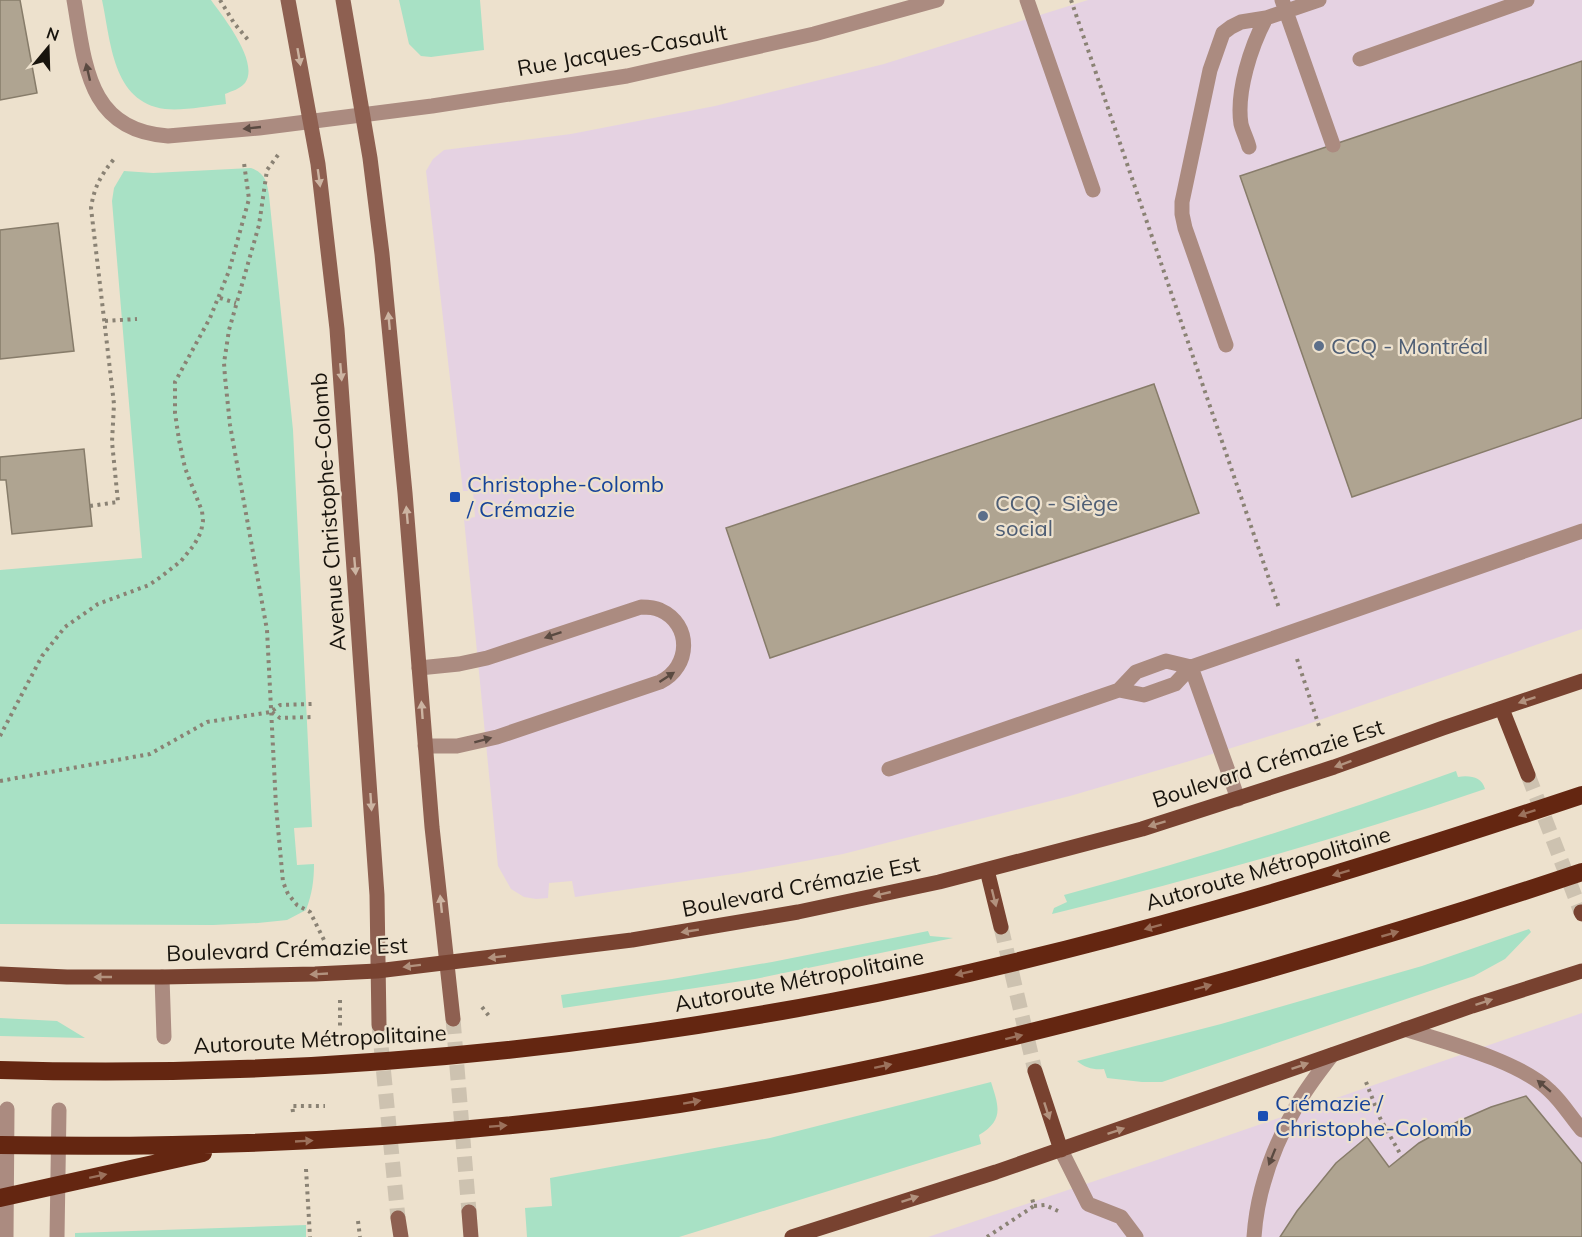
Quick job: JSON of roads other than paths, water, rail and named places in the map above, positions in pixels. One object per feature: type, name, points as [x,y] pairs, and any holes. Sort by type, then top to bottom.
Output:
[{"type":"highway","name":"Autoroute Métropolitaine","points":[[0,1070],[90,1073],[176,1072],[344,1065],[605,1039],[750,1017],[901,987],[1111,938],[1344,872],[1582,795]]},
{"type":"highway","points":[[0,1145],[245,1143],[391,1135],[535,1122],[680,1104],[905,1062],[1016,1036],[1249,975],[1459,914],[1582,872]]},
{"type":"highway","points":[[0,1198],[245,1143]]},
{"type":"main road","name":"Avenue Christophe-Colomb","points":[[288,0],[310,120],[330,263],[342,387],[377,895],[379,1025]]},
{"type":"main road","points":[[343,0],[370,158],[383,265],[405,493],[425,746],[453,1019]]},
{"type":"main road","name":"Boulevard Crémazie Est","points":[[0,974],[162,977],[377,971],[632,940],[724,925],[852,901],[987,870],[1142,829],[1238,799],[1582,681]]},
{"type":"main road","points":[[1502,709],[1528,776]]},
{"type":"main road","points":[[987,870],[1001,927]]},
{"type":"main road","points":[[792,1237],[1061,1150],[1405,1029],[1582,971]]},
{"type":"main road","points":[[1035,1071],[1061,1150]]},
{"type":"main road","points":[[469,1212],[471,1237]]},
{"type":"main road","points":[[398,1218],[401,1237]]},
{"type":"street","name":"Rue Jacques-Casault","points":[[74,0],[90,82],[102,104],[110,114],[132,128],[156,135],[192,135],[363,114],[627,76],[803,37],[937,0]]},
{"type":"street","points":[[1027,0],[1093,190]]},
{"type":"street","points":[[1226,345],[1182,214],[1182,202],[1210,70],[1223,33],[1241,22],[1266,18],[1284,5],[1319,0]]},
{"type":"street","points":[[1360,59],[1527,0]]},
{"type":"street","points":[[1284,5],[1333,145]]},
{"type":"street","points":[[1249,147],[1242,126],[1240,101],[1254,45],[1266,18]]},
{"type":"street","points":[[1119,690],[1144,695],[1175,684],[1191,667],[1582,531]]},
{"type":"street","points":[[419,668],[459,664],[487,658],[641,607],[660,610],[668,614],[680,629],[684,647],[680,665],[675,672],[660,682],[497,737],[457,746],[425,746]]},
{"type":"street","points":[[889,769],[1119,690],[1136,672],[1166,661],[1191,667]]},
{"type":"street","points":[[1191,667],[1238,799]]},
{"type":"street","points":[[162,977],[164,1037]]},
{"type":"street","points":[[1405,1029],[1465,1048],[1536,1079],[1550,1091],[1582,1130]]},
{"type":"street","points":[[1254,1237],[1255,1216],[1272,1156],[1297,1104],[1332,1055]]},
{"type":"street","points":[[6,1237],[7,1109]]},
{"type":"street","points":[[57,1237],[59,1110]]},
{"type":"street","points":[[1061,1150],[1088,1204],[1121,1217],[1136,1237]]},
{"type":"tunnel","points":[[1528,775],[1581,912]]},
{"type":"tunnel","points":[[1001,927],[1035,1071]]},
{"type":"tunnel","points":[[453,1019],[469,1212]]},
{"type":"tunnel","points":[[379,1025],[398,1218]]},
{"type":"place","name":"CCQ - Montréal","points":[[1319,346]]},
{"type":"place","name":"Christophe-Colomb / Crémazie","points":[[455,497]]},
{"type":"place","name":"CCQ - Siège social","points":[[983,516]]},
{"type":"place","name":"Crémazie / Christophe-Colomb","points":[[1263,1116]]}]
